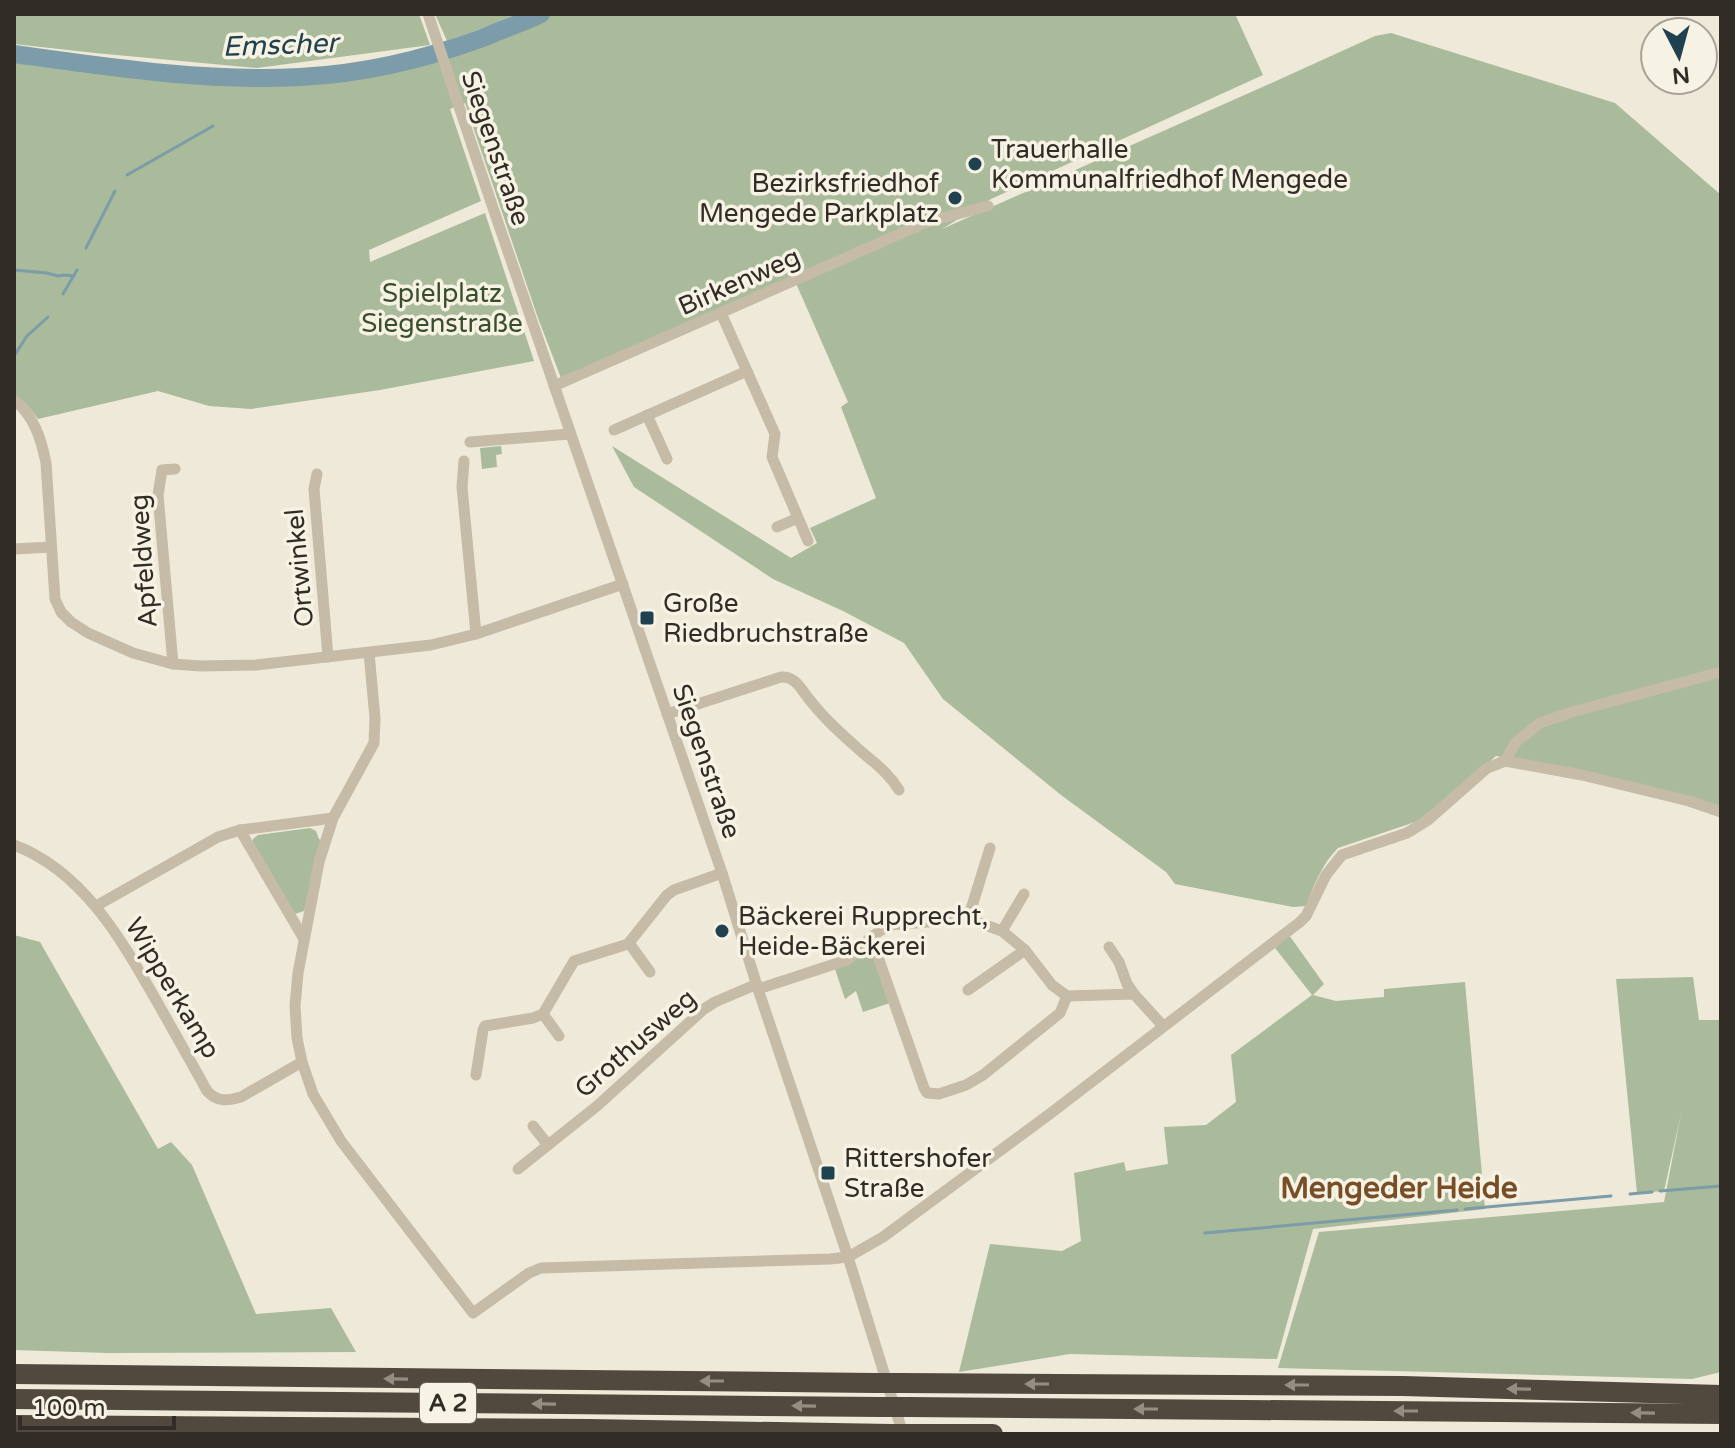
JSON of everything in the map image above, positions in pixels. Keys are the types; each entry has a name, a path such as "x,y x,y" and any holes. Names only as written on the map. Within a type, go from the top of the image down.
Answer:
{"highway":[{"path":"14,1374 1403,1386 1721,1395"},
{"path":"1597,1391 1721,1383"},
{"name":"A 2","path":"14,1399 1721,1414"},
{"name":"A 2","path":"14,1425 993,1434"}],"street":[{"name":"Siegenstraße","path":"428,14 722,873 903,1434"},
{"name":"Birkenweg","path":"554,386 927,222 988,206"},
{"path":"721,313 775,434 772,457 808,541"},
{"path":"614,430 747,371"},
{"path":"14,400 27,412 42,444 55,599 61,612 88,633 133,653 173,664 256,665 431,645 476,634 623,584"},
{"path":"647,415 667,459"},
{"path":"470,442 570,434"},
{"path":"464,461 462,487 476,634"},
{"name":"Apfeldweg","path":"173,664 158,495 162,470 175,469"},
{"name":"Ortwinkel","path":"317,474 314,489 328,657"},
{"path":"777,527 798,518"},
{"path":"14,549 51,547"},
{"path":"369,653 374,743 333,818 319,862 298,973 295,1006 297,1038 313,1094 341,1141 473,1313 529,1273 541,1268 848,1257 883,1237 1051,1113 1300,922 1334,863 1342,855 1407,833 1428,820 1487,768 1505,761 1582,775 1721,812"},
{"path":"1505,761 1516,742 1540,723 1721,672"},
{"path":"667,714 788,677 853,744 890,775 899,790"},
{"path":"96,906 218,837 240,830 333,818"},
{"path":"240,830 304,939"},
{"name":"Wipperkamp","path":"14,845 62,872 96,906 122,940 212,1096 221,1100 241,1097 302,1062"},
{"path":"990,848 968,919 1002,931 1025,950 1052,985 1067,996 1134,994"},
{"path":"476,1075 485,1026 543,1014 574,961 629,943 667,895 722,873"},
{"path":"1002,931 1024,894"},
{"name":"Grothusweg","path":"518,1169 597,1106 715,1002 757,986 847,960 889,925 968,919"},
{"path":"871,937 927,1093 939,1094 966,1085 983,1075 1060,1013 1067,996"},
{"path":"629,943 650,972"},
{"path":"1109,947 1119,962 1127,984 1163,1026"},
{"path":"968,990 1025,950"},
{"path":"543,1014 559,1036"},
{"path":"533,1126 548,1145"}],"green space":[{"path":"14,14 419,14 430,45 257,68 14,44"},
{"path":"435,14 522,14 447,41"},
{"name":"Spielplatz Siegenstraße","path":"541,14 1235,14 1263,75 991,199 942,229 1375,36 1391,33 1615,103 1721,195 1721,808 1590,774 1496,756 1418,821 1338,848 1323,868 1306,906 1293,907 1175,884 1166,872 1061,795 943,699 904,643 773,579 634,487 612,446 791,558 817,543 810,528 876,498 841,407 848,402 795,281 561,378 465,103 450,109 481,201 369,250 370,262 485,213 534,361 380,390 251,409 209,406 158,391 38,419 14,394 14,54 193,75 300,77 371,69 440,52"},
{"path":"501,446 502,454 496,455 497,467 482,469 480,448"},
{"path":"310,828 321,840 304,911 295,914 253,839 258,835"},
{"path":"14,935 40,942 158,1149 171,1142 192,1165 256,1314 331,1308 356,1352 108,1353 14,1350"},
{"path":"1289,935 1324,984 1313,995 1336,1001 1384,997 1384,989 1465,982 1485,1209 1313,1229 1277,1359 1070,1354 959,1372 990,1244 1062,1251 1081,1241 1074,1173 1124,1162 1126,1171 1168,1164 1164,1127 1206,1125 1236,1102 1231,1055 1312,995 1275,948"},
{"path":"863,954 873,958 890,1003 863,1012 856,991 845,999 835,969"},
{"path":"1693,977 1699,1020 1721,1020 1721,1372 1692,1379 1278,1368 1319,1232 1664,1202 1681,1114 1664,1191 1637,1193 1616,979"}],"waterway":[{"name":"Emscher","path":"14,54 193,75 300,77 371,69 440,52 541,14"},
{"name":"Emscher","path":"224,84 225,76"},
{"path":"127,175 213,126"},
{"path":"86,248 115,191"},
{"path":"14,270 74,276"},
{"path":"63,294 77,270"},
{"path":"14,356 27,336 48,317"},
{"path":"1660,1191 1721,1186"},
{"path":"1630,1194 1652,1192"},
{"path":"1465,1209 1611,1196"},
{"path":"1205,1233 1457,1210"}],"place":[{"name":"Trauerhalle Kommunalfriedhof Mengede","path":"975,164"},
{"name":"Bezirksfriedhof Mengede Parkplatz","path":"955,198"},
{"name":"Große Riedbruchstraße","path":"647,618"},
{"name":"Bäckerei Rupprecht, Heide-Bäckerei","path":"722,931"},
{"name":"Rittershofer Straße","path":"828,1173"}],"district":[{"name":"Mengeder Heide","path":"1399,1188"}]}
